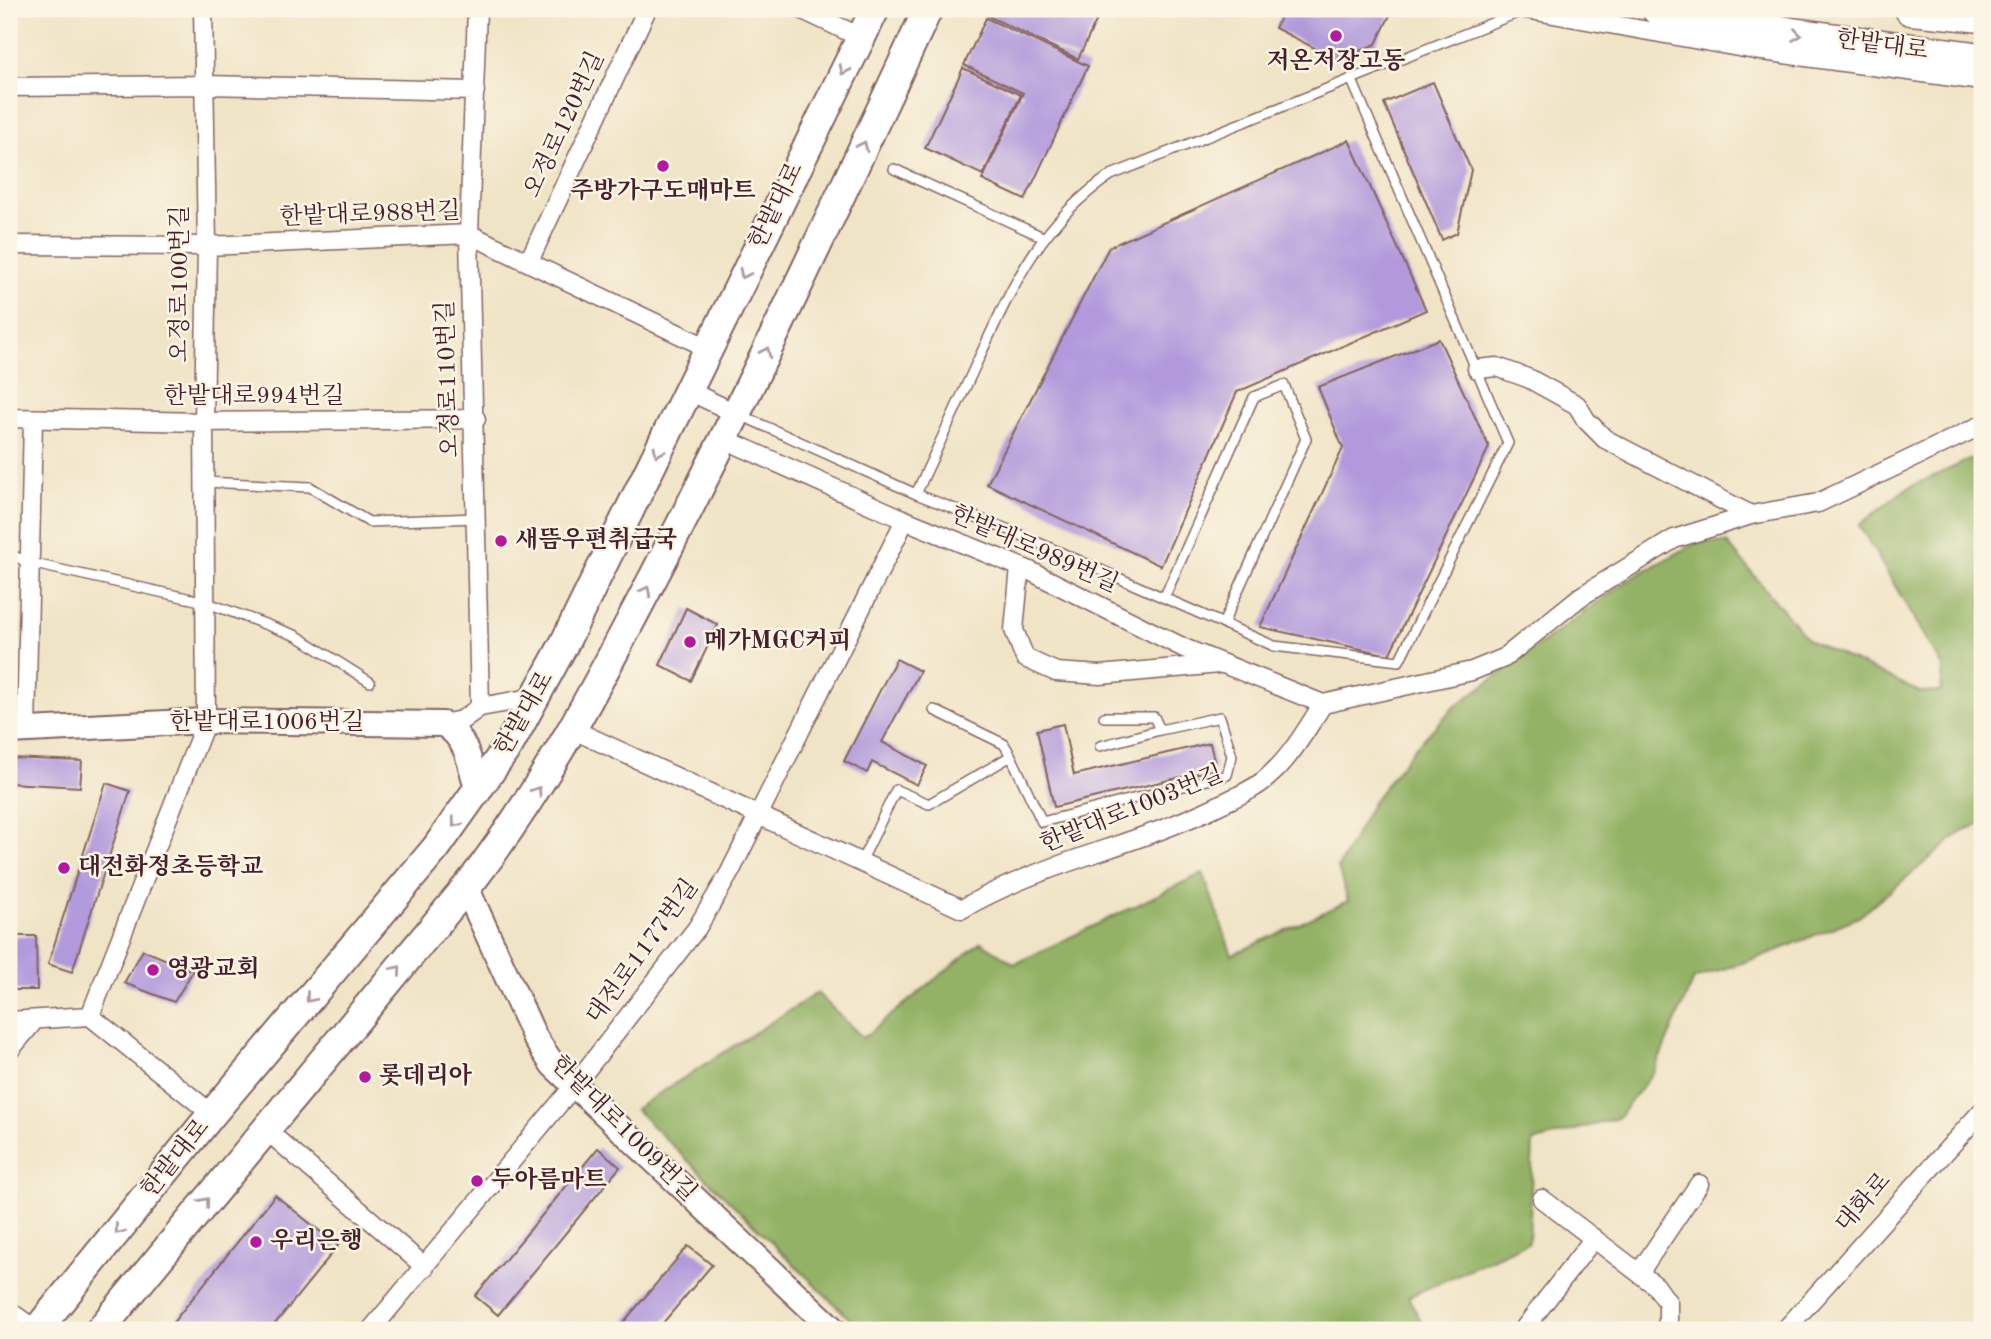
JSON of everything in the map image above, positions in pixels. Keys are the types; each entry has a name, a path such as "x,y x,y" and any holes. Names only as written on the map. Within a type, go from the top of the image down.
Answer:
{"highway":[{"name":"한밭대로","path":"1658,9 1791,34 1982,59"},
{"name":"한밭대로","path":"1911,9 1982,16"}],"main road":[{"name":"한밭대로","path":"36,1330 212,1114 436,848 478,793 537,697 874,9"},
{"name":"한밭대로","path":"104,1329 265,1129 466,887 517,821 574,730 737,414 928,9"}],"street":[{"name":"오정로100번길","path":"90,1016 206,722 204,422 207,246 203,9"},
{"name":"오정로110번길","path":"477,9 469,234 476,419 480,707"},
{"name":"오정로120번길","path":"528,261 646,9"},
{"path":"801,9 860,37"},
{"path":"1526,9 1755,50 1982,81"},
{"path":"9,86 204,85 475,91"},
{"name":"한밭대로988번길","path":"9,246 207,246 469,234 708,348"},
{"path":"1477,369 1497,367 1530,379 1577,405 1586,420 1605,439 1751,515"},
{"path":"687,390 737,414"},
{"name":"한밭대로994번길","path":"9,418 204,422 476,419"},
{"path":"17,731 30,563 33,419"},
{"path":"1323,704 1472,671 1504,658 1580,597 1674,539 1751,515 1818,503 1982,425"},
{"name":"한밭대로989번길","path":"724,439 905,520 1020,567 1223,664 1323,704"},
{"name":"대전로1177번길","path":"371,1330 573,1087 697,928 730,872 905,520"},
{"path":"1020,567 1014,630 1026,657 1056,672 1100,675 1223,664"},
{"path":"443,724 462,720 480,707 537,697"},
{"name":"한밭대로1003번길","path":"574,730 962,909 995,890 1189,820 1240,794 1268,778 1284,761 1323,704"},
{"name":"한밭대로1006번길","path":"17,731 206,722 443,724"},
{"path":"443,724 454,729 464,744 478,793"},
{"name":"한밭대로1009번길","path":"466,887 536,1038 573,1087 834,1330"},
{"path":"9,1021 90,1016 212,1114"},
{"path":"9,1051 34,1021"},
{"name":"대화로","path":"1785,1330 1982,1111"},
{"path":"265,1129 425,1267"},
{"path":"1639,1273 1699,1184"},
{"path":"1542,1199 1656,1286 1668,1303 1668,1330"},
{"path":"1523,1330 1594,1238"},
{"path":"9,1311 36,1330"}],"lane":[{"path":"916,494 1020,271 1043,237 1081,196 1111,175 1526,9"},
{"path":"737,414 916,494 1007,529 1274,646 1399,661 1508,443 1351,78"},
{"path":"894,169 1043,237"},
{"path":"1164,598 1254,397 1284,385 1306,439 1223,624"},
{"path":"204,482 310,487 369,522 477,518"},
{"path":"9,554 30,563 205,602 298,636 370,682"},
{"path":"934,710 1004,744 1042,822 1227,775"},
{"path":"1104,717 1154,718 1160,730"},
{"path":"1100,746 1220,717 1232,756 1227,775 1240,794"},
{"path":"861,862 896,790 929,804 1010,756"}],"green space":[{"path":"1982,454 1982,824 1964,830 1859,917 1774,952 1694,979 1654,1071 1618,1118 1533,1142 1529,1242 1408,1297 1426,1330 861,1330 635,1109 817,993 863,1038 981,942 1015,964 1203,873 1232,955 1348,901 1338,868 1374,800 1414,749 1454,707 1631,578 1698,542 1727,543 1808,640 1920,692 1941,691 1943,667 1859,525 1907,488"}],"building":[{"path":"990,9 1102,9 1078,59 986,15"},
{"name":"저온저장고동","path":"1284,9 1393,9 1376,44 1338,60 1275,28"},
{"path":"986,18 1088,66 1025,200 982,180 1023,93 964,65"},
{"path":"963,68 1021,95 983,175 925,148"},
{"path":"1433,82 1471,170 1457,233 1442,240 1384,103"},
{"path":"1349,140 1426,310 1237,392 1161,566 987,484 1109,247"},
{"path":"1439,339 1489,447 1389,655 1260,627 1343,448 1318,387"},
{"name":"메가MGC커피","path":"686,608 718,625 691,681 660,665"},
{"path":"896,659 920,671 882,742 927,766 917,785 872,762 867,773 844,761"},
{"path":"1063,724 1074,775 1210,743 1216,769 1054,807 1037,730"},
{"path":"9,758 82,761 80,787 9,783"},
{"path":"106,783 130,791 72,972 48,964"},
{"path":"9,936 36,936 37,990 9,990"},
{"name":"영광교회","path":"143,950 193,971 174,1002 124,983"},
{"path":"598,1148 620,1167 498,1315 475,1296"},
{"path":"275,1195 338,1246 270,1330 168,1329"},
{"path":"688,1246 712,1265 657,1330 617,1330"}],"place":[{"name":"저온저장고동","path":"1336,36"},
{"name":"주방가구도매마트","path":"663,166"},
{"name":"새뜸우편취급국","path":"501,541"},
{"name":"메가MGC커피","path":"690,642"},
{"name":"대전화정초등학교","path":"64,868"},
{"name":"영광교회","path":"153,970"},
{"name":"롯데리아","path":"365,1077"},
{"name":"두아름마트","path":"477,1181"},
{"name":"우리은행","path":"256,1242"}]}
